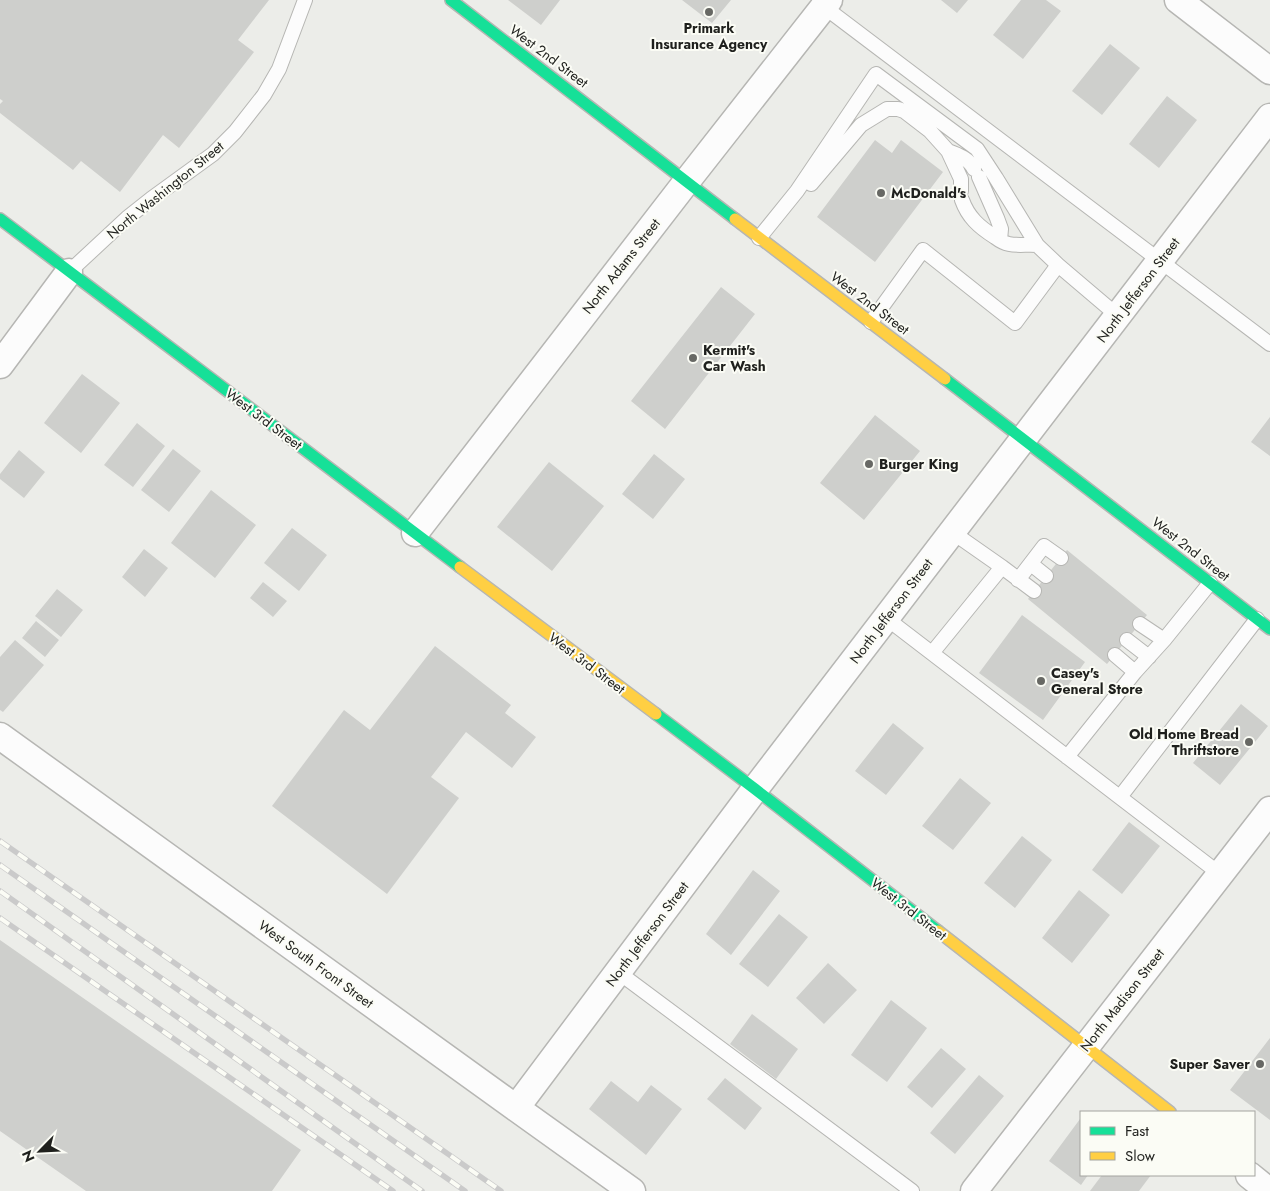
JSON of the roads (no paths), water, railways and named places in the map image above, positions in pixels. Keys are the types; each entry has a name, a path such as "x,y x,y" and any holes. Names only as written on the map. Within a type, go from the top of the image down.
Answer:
{"main road":[{"name":"West 2nd Street","path":"451,0 1270,630"},
{"name":"West 3rd Street","path":"0,219 755,789 1169,1111"}],"street":[{"path":"1178,0 1270,71"},
{"name":"North Adams Street","path":"415,533 687,181 822,2"},
{"name":"North Jefferson Street","path":"516,1108 755,789 1270,116"},
{"name":"North Washington Street","path":"0,364 69,272"},
{"name":"West South Front Street","path":"0,736 632,1191"},
{"name":"North Madison Street","path":"974,1191 1270,810"},
{"path":"1250,1176 1269,1191"}],"lane":[{"name":"North Washington Street","path":"69,272 127,218 212,154 235,132 264,95 279,69 306,0"},
{"path":"822,2 1160,262 1270,344"},
{"path":"759,238 797,191 876,74 977,149 1037,245 1118,316"},
{"path":"797,191 808,187 861,125 887,109 898,109 930,131 948,151 961,179 965,209 974,222 983,230 1008,244 1037,245"},
{"path":"948,151 960,156 972,165 977,173 997,218 1000,240"},
{"path":"871,322 923,250 1015,323 1058,265"},
{"path":"952,532 1034,591"},
{"path":"1018,580 1044,546 1061,558"},
{"path":"1031,564 1046,576"},
{"path":"932,653 1002,567"},
{"path":"1067,757 1210,583"},
{"path":"886,618 1220,874"},
{"path":"1120,797 1257,619"},
{"path":"1140,624 1164,640"},
{"path":"1127,640 1149,657"},
{"path":"1115,655 1136,672"},
{"path":"618,972 912,1191"}],"railway":[{"path":"0,841 501,1191"},
{"path":"0,865 465,1191"},
{"path":"0,891 422,1191"},
{"path":"0,918 393,1191"}],"place":[{"name":"Primark Insurance Agency","path":"709,12"},
{"name":"McDonald's","path":"881,193"},
{"name":"Kermit's Car Wash","path":"693,358"},
{"name":"Burger King","path":"869,464"},
{"name":"Casey's General Store","path":"1041,681"},
{"name":"Old Home Bread Thriftstore","path":"1249,742"},
{"name":"Super Saver","path":"1260,1064"}]}
